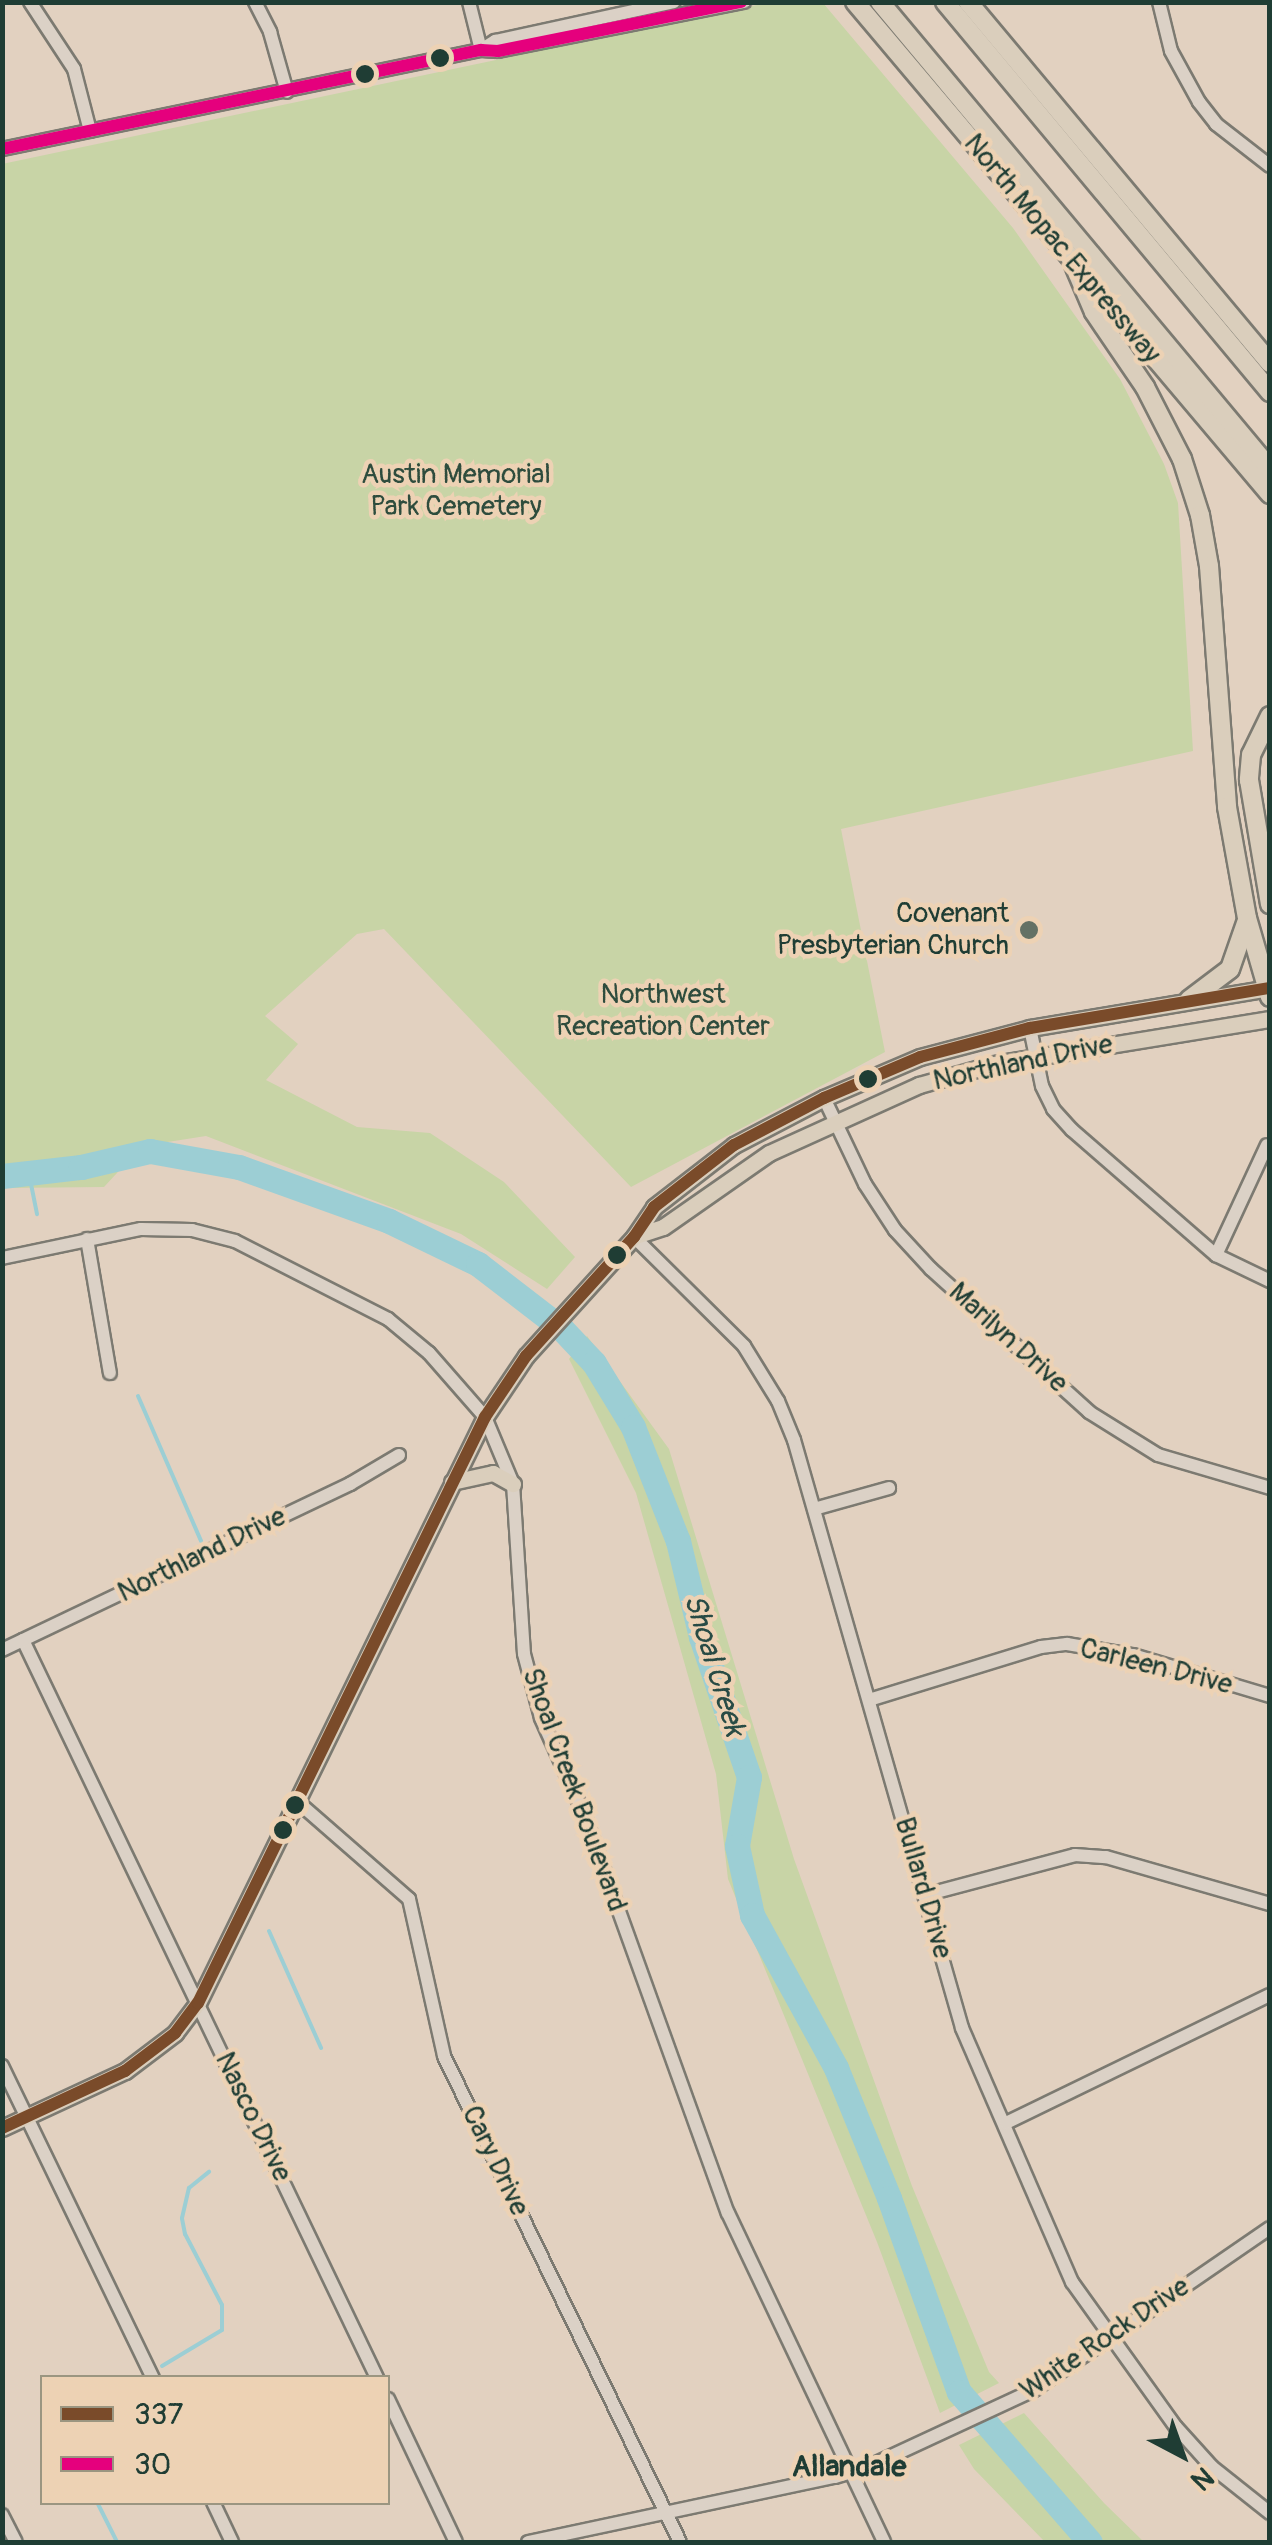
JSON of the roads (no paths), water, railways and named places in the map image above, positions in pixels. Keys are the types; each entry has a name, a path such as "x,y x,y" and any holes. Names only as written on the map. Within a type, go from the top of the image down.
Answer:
{"highway":[{"name":"North Mopac Expressway","path":"855,2 1074,265 1212,413 1270,494"},
{"path":"880,2 1212,413 1270,469"},
{"path":"945,2 1270,392"},
{"path":"968,2 1269,362"},
{"path":"1074,265 1094,312 1145,387 1182,459 1200,515 1208,566 1221,758 1248,918 1268,991"},
{"path":"1270,716 1255,744 1249,780 1270,904"},
{"path":"1189,1000 1230,969 1248,918"}],"main road":[{"name":"Northland Drive","path":"2,2128 150,2054 175,2033 198,2003 299,1804 485,1416 526,1356 634,1236 654,1207 734,1145 824,1098 920,1057 1030,1028 1189,1000 1268,991"},
{"name":"Northland Drive","path":"634,1236 664,1227 735,1173 832,1121 919,1085 1034,1057 1270,1019"},
{"path":"452,1482 493,1473 512,1484"}],"street":[{"path":"30,2 74,70 90,131"},
{"path":"255,2 270,32 287,92"},
{"path":"468,2 481,50"},
{"path":"622,19 674,2"},
{"path":"2,149 481,50 495,41 744,2"},
{"path":"1159,2 1172,51 1199,102 1216,124 1270,166"},
{"path":"1030,1028 1034,1057 1053,1110 1172,1221 1216,1255 1270,1281"},
{"name":"Marilyn Drive","path":"824,1098 864,1184 895,1230 932,1269 1090,1412 1124,1438 1158,1454 1270,1488"},
{"path":"1216,1255 1267,1145"},
{"name":"Shoal Creek Boulevard","path":"2,1258 141,1229 192,1230 264,1252 388,1319 429,1353 485,1416 512,1484 524,1654 541,1718 584,1814 728,2213 884,2542"},
{"name":"Bullard Drive","path":"634,1236 744,1346 766,1377 794,1440 962,2028 1072,2282 1176,2426 1212,2467 1270,2512"},
{"path":"88,1240 110,1373"},
{"name":"Northland Drive","path":"2,1650 350,1484 399,1455"},
{"path":"814,1509 889,1488"},
{"name":"Nasco Drive","path":"23,1640 376,2375"},
{"name":"Carleen Drive","path":"869,1700 1041,1647 1067,1644 1132,1655 1270,1696"},
{"name":"Cary Drive","path":"299,1804 410,1899 444,2056 680,2542"},
{"path":"925,1895 1075,1855 1106,1856 1270,1904"},
{"path":"1006,2123 1270,1995"},
{"path":"2,2066 151,2375"},
{"name":"White Rock Drive","path":"528,2542 849,2473 1004,2405 1112,2339 1270,2228"},
{"path":"390,2403 456,2542"},
{"path":"214,2505 232,2542"},
{"path":"2,2516 16,2542"}],"waterway":[{"name":"Shoal Creek","path":"2,1176 81,1167 150,1151 239,1167 389,1221 478,1264 561,1328 594,1363 633,1427 678,1541 701,1637 749,1777 737,1846 752,1915 836,2068 889,2198 959,2392 1090,2542"},
{"path":"29,1174 37,1214"},
{"path":"138,1396 201,1541"},
{"path":"269,1931 321,2048"},
{"path":"162,2366 222,2330 222,2305 185,2234 182,2218 189,2188 209,2172"},
{"path":"98,2505 117,2542"}],"place":[{"name":"Covenant Presbyterian Church","path":"1029,930"}],"district":[{"name":"Allandale","path":"849,2467"}],"park label":[{"name":"Austin Memorial Park Cemetery","path":"456,491"},
{"name":"Northwest Recreation Center","path":"663,1011"}]}
